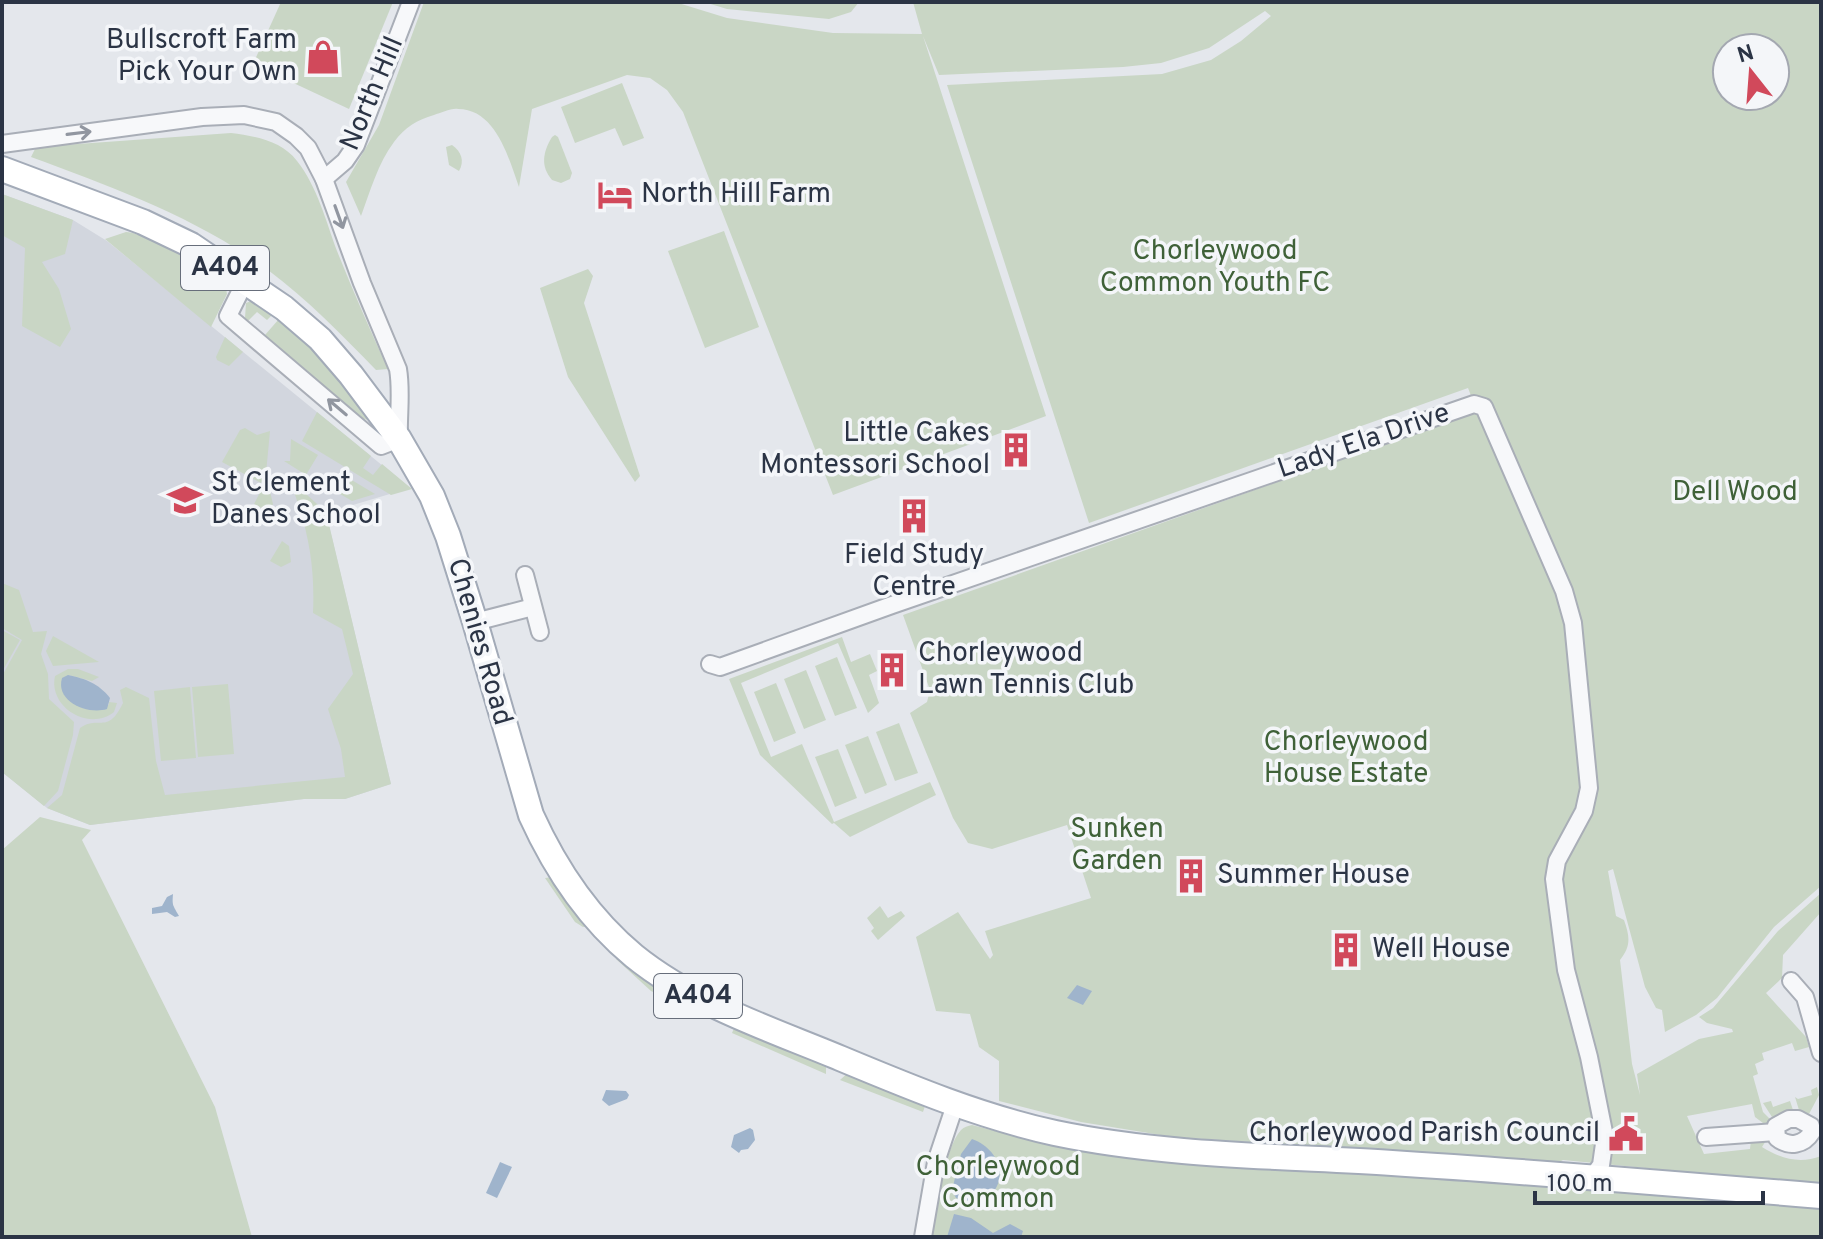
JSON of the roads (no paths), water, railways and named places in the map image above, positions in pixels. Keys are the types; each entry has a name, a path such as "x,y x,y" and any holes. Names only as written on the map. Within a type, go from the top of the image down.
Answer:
{"main road":[{"name":"Chenies Road","path":"2,169 143,222 191,245 284,308 320,339 399,439 432,496 475,622 531,815 568,883 604,927 634,956 665,978 716,1006 955,1105"},
{"name":"A404","path":"955,1105 1053,1132 1171,1150 1592,1177 1821,1196"}],"street":[{"name":"North Hill","path":"324,179 345,161 356,145 411,2"},
{"path":"2,144 202,117 244,115 276,122 296,136 308,148 324,179 398,369 401,383 399,439 381,446 228,316 245,282"},
{"name":"Lady Ela Drive","path":"710,664 720,667 1474,404 1484,407 1564,591 1575,632 1589,788 1584,811 1557,861 1554,879 1566,970 1596,1084 1605,1137 1601,1165 1592,1177"},
{"path":"525,575 540,632"},
{"path":"475,622 533,607"},
{"path":"1791,981 1805,997 1821,1053"},
{"path":"923,1237 936,1162 955,1105"},
{"path":"1706,1137 1776,1132 1783,1142 1798,1144 1817,1132"}],"water":[{"path":"68,675 86,680 101,689 110,698 107,709 91,710 68,700 61,686 62,678"},
{"path":"173,894 173,905 179,916 167,912 152,914 152,908 162,906"},
{"path":"1077,985 1092,991 1083,1005 1067,998"},
{"path":"606,1090 626,1091 629,1095 627,1099 609,1106 602,1100"},
{"path":"750,1128 755,1140 748,1149 739,1153 731,1147 734,1135"},
{"path":"972,1139 992,1153 1000,1172 994,1190 974,1204 956,1198 952,1190 961,1154"},
{"path":"500,1162 512,1167 497,1198 486,1193"},
{"path":"954,1214 971,1218 993,1233 1010,1224 1023,1231 1021,1237 947,1237"}],"place":[{"name":"Bullscroft Farm Pick Your Own","path":"323,57"},
{"name":"North Hill Farm","path":"615,195"},
{"name":"Little Cakes Montessori School","path":"1016,450"},
{"name":"St Clement Danes School","path":"185,500"},
{"name":"Field Study Centre","path":"914,516"},
{"name":"Chorleywood Lawn Tennis Club","path":"892,670"},
{"name":"Summer House","path":"1191,876"},
{"name":"Well House","path":"1346,950"},
{"name":"Chorleywood Parish Council","path":"1626,1134"}],"park label":[{"name":"Chorleywood Common Youth FC","path":"1215,268"},
{"name":"Dell Wood","path":"1735,493"},
{"name":"Chorleywood House Estate","path":"1346,759"},
{"name":"Sunken Garden","path":"1117,846"},
{"name":"Chorleywood Common","path":"998,1184"}]}
